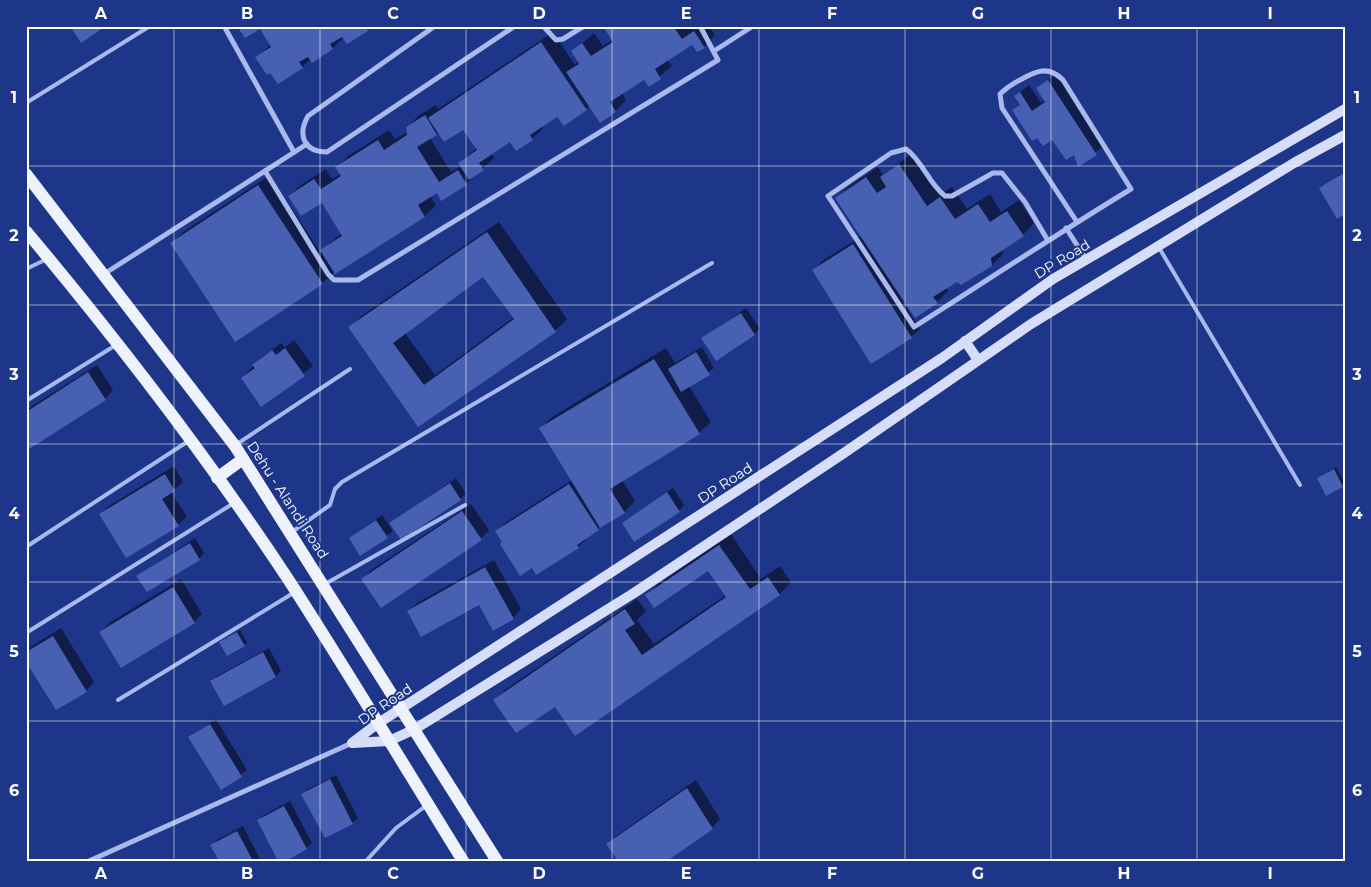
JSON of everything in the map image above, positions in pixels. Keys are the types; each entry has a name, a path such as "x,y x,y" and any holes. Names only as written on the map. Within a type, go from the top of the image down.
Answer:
{"main road":[{"name":"Dehu - Alandi Road","path":"26,174 235,446 497,861"},
{"path":"26,230 119,343 218,478 296,592 463,861"},
{"path":"218,478 243,459"}],"street":[{"path":"224,26 294,152"},
{"path":"435,26 308,116 302,126 302,136 307,144 318,152 327,152 515,26"},
{"path":"543,26 556,40 563,39 584,26"},
{"path":"265,170 328,274 334,280 358,280 718,60 700,26"},
{"path":"714,51 753,26"},
{"path":"1048,239 1025,202 1002,173 993,173 952,196 944,196 912,153 906,149 891,153 828,196 914,327 1048,239 1077,222 1130,189 1063,80 1055,72 1037,71 1005,89 1000,94 1000,101 1002,108 1077,222"},
{"name":"DP Road","path":"352,744 378,724 965,341 1053,279 1345,109"},
{"name":"DP Road","path":"352,744 389,741 415,729 634,593 844,453 1031,324 1294,163 1345,135"},
{"path":"104,274 307,144"},
{"path":"1066,228 1086,260"},
{"path":"965,341 978,360"},
{"path":"89,861 352,744"}],"lane":[{"path":"26,103 150,26"},
{"path":"1158,246 1300,485"},
{"path":"26,269 49,258"},
{"path":"291,533 330,505 335,489 342,482 712,263"},
{"path":"26,400 119,343"},
{"path":"235,446 350,369"},
{"path":"26,547 190,440"},
{"path":"26,634 235,503"},
{"path":"324,585 465,505"},
{"path":"118,700 296,592"},
{"path":"366,861 396,828 428,804"}],"building":[{"path":"70,26 106,26 81,43"},
{"path":"237,26 365,26 368,31 347,44 342,37 330,44 333,49 312,63 308,57 299,62 303,68 278,84 270,73 267,75 255,57 271,47 260,29 245,38"},
{"path":"607,26 673,26 682,39 694,31 705,48 697,52 692,45 655,69 661,79 649,87 644,80 610,102 616,112 600,123 566,72 579,64 571,51 582,43 591,56 613,42 604,28"},
{"path":"541,42 587,110 564,126 557,117 530,135 533,140 516,151 510,142 479,163 484,170 469,180 458,163 477,150 463,130 444,142 428,118"},
{"path":"1048,80 1097,155 1078,167 1074,155 1066,160 1052,140 1043,146 1037,138 1032,141 1012,110 1020,105 1014,96 1020,92 1032,111 1045,102 1036,88"},
{"path":"425,115 437,135 417,147 439,182 458,170 467,185 441,201 437,193 418,205 425,217 335,274 320,250 342,236 322,203 301,216 288,196 314,179 321,189 341,176 335,167 378,140 384,150 407,135 406,127"},
{"path":"899,164 927,206 940,197 955,219 978,204 990,222 1007,211 1024,236 991,258 992,266 961,285 957,282 933,297 938,303 915,318 835,198 866,177 877,193 886,187 880,177"},
{"path":"1345,172 1345,214 1337,219 1319,188"},
{"path":"258,185 323,284 235,342 170,243"},
{"path":"487,232 556,332 418,427 348,327","holes":["483,277 514,319 424,385 393,343"]},
{"path":"853,244 912,338 871,364 812,270"},
{"path":"741,313 755,335 716,361 701,338"},
{"path":"285,348 305,376 261,407 241,378 255,368 252,365 272,350 276,355"},
{"path":"696,352 710,375 681,392 668,369"},
{"path":"654,359 700,434 610,489 625,513 600,528 539,428"},
{"path":"88,372 106,400 26,451 26,412"},
{"path":"1334,469 1343,487 1326,496 1317,478"},
{"path":"165,474 175,491 162,499 179,526 126,558 99,514"},
{"path":"450,483 461,500 401,540 389,523"},
{"path":"569,484 599,530 577,545 579,548 536,575 532,568 520,576 500,544 502,542 495,531"},
{"path":"667,492 680,512 634,542 622,523"},
{"path":"462,511 482,540 381,608 361,579"},
{"path":"376,520 388,538 360,556 349,538"},
{"path":"190,543 200,560 147,592 136,576"},
{"path":"719,545 750,589 768,577 780,595 575,736 555,707 516,733 493,700 625,609 635,624 625,630 642,655 726,597 708,571 654,608 645,595"},
{"path":"485,567 514,619 493,631 479,605 421,637 407,611"},
{"path":"173,587 195,623 121,668 99,632"},
{"path":"237,632 245,646 227,656 219,642"},
{"path":"53,636 87,692 56,710 26,662 26,652"},
{"path":"263,652 276,677 224,706 210,681"},
{"path":"210,724 242,777 221,790 188,737"},
{"path":"330,779 353,824 325,838 301,794"},
{"path":"687,788 713,829 667,861 618,861 606,844"},
{"path":"284,806 307,849 286,861 278,861 257,820"},
{"path":"237,831 253,861 219,861 210,845"}]}
